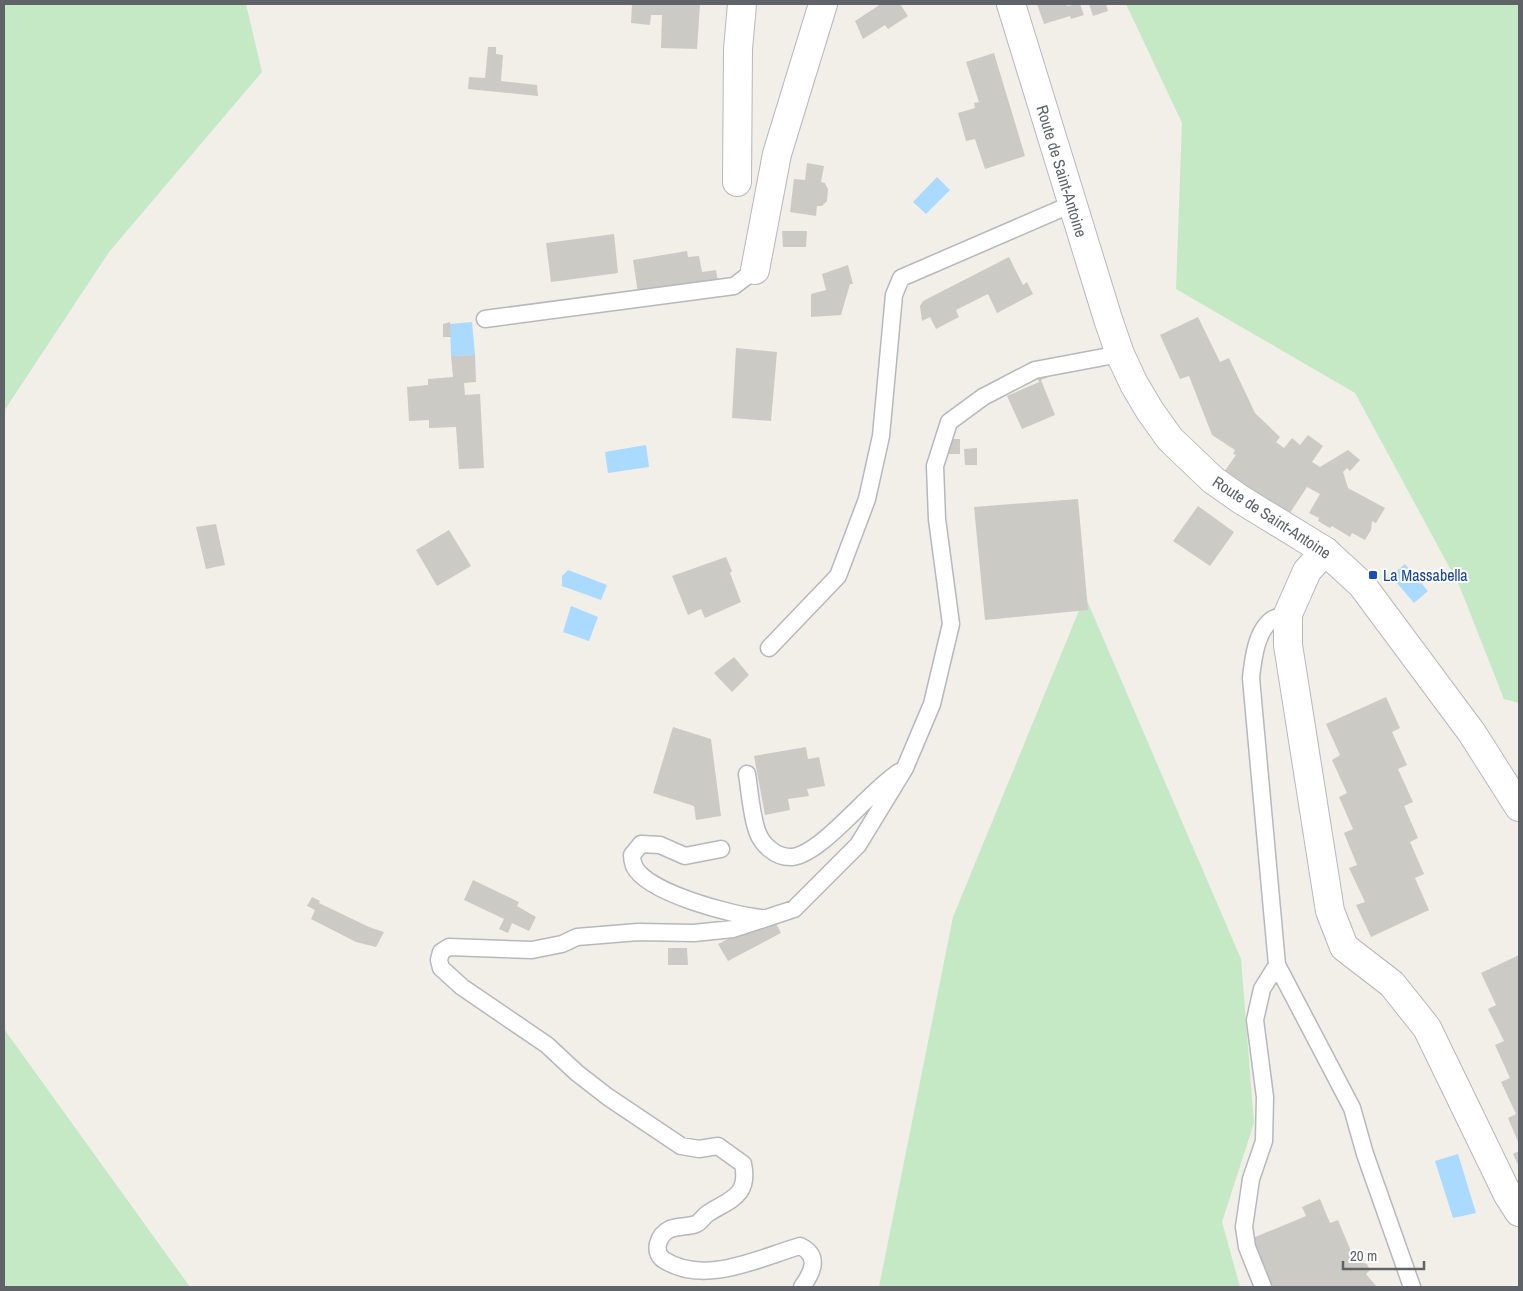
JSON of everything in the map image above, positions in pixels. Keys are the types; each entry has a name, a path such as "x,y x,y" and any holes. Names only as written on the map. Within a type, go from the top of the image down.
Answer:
{"street":[{"path":"737,182 738,49 742,4"},
{"path":"755,270 777,154 823,4"},
{"name":"Route de Saint-Antoine","path":"1011,4 1095,281 1120,354 1150,411 1170,439 1213,480 1325,551 1362,585 1472,733 1519,807"},
{"path":"1325,551 1307,571 1288,614 1288,645 1330,911 1344,947 1392,984 1427,1028 1508,1195 1519,1212"}],"lane":[{"path":"769,648 838,576 867,498 881,436 894,295 901,278 1072,204"},
{"path":"485,320 734,286 755,270"},
{"path":"802,1287 812,1274 813,1264 812,1257 806,1249 800,1246 712,1271 686,1269 663,1259 658,1252 657,1243 662,1235 670,1229 698,1223 708,1214 738,1195 745,1174 743,1164 718,1146 699,1149 681,1146 652,1127 577,1073 547,1045 462,988 441,968 439,960 441,952 449,948 532,950 562,944 577,937 638,932 694,933 733,929 794,909 858,845 905,768 932,704 951,624 937,519 935,466 948,422 983,397 1035,370 1120,354"},
{"path":"1288,614 1272,620 1260,635 1251,678 1277,965 1352,1108 1412,1287"},
{"path":"747,774 758,833 769,850 782,856 792,857 810,849 831,833 889,778 905,768"},
{"path":"721,849 686,856 660,845 641,844 632,855 634,868 650,881 694,903 738,915 765,918"},
{"path":"1263,1287 1247,1247 1244,1227 1251,1180 1264,1141 1265,1097 1255,1020 1262,989 1277,965"}],"green space":[{"path":"4,4 246,4 262,72 109,252 4,411"},
{"path":"1126,4 1519,4 1519,703 1504,699 1459,585 1355,393 1176,289 1182,123"},
{"path":"1085,596 1241,959 1254,1123 1222,1222 1240,1287 879,1287 953,917"},
{"path":"4,1029 190,1287 4,1287"}],"water":[{"path":"937,177 950,190 926,214 913,202"},
{"path":"472,322 475,355 451,356 450,324"},
{"path":"646,445 649,467 608,473 605,452"},
{"path":"1405,564 1428,591 1414,603 1391,576"},
{"path":"568,570 607,585 601,600 562,586 562,576"},
{"path":"571,606 598,617 589,641 563,632"},
{"path":"1458,1154 1476,1213 1453,1218 1435,1161"}],"building":[{"path":"632,4 700,4 697,49 661,48 662,15 651,15 650,25 631,23"},
{"path":"881,4 900,4 908,16 888,29 885,25 863,39 855,21"},
{"path":"1037,4 1066,4 1067,6 1080,4 1084,15 1071,19 1070,16 1044,24"},
{"path":"1089,4 1106,4 1108,11 1093,16"},
{"path":"488,47 496,47 496,54 503,55 501,81 537,85 538,96 468,89 469,77 485,78"},
{"path":"994,53 1025,156 985,169 975,139 966,141 958,113 975,108 974,103 979,102 966,62"},
{"path":"807,163 824,166 821,182 825,183 828,189 827,201 822,206 817,206 816,216 790,212 794,179 805,180"},
{"path":"782,231 807,231 806,247 783,247"},
{"path":"614,234 618,273 551,282 546,243"},
{"path":"687,251 688,257 699,256 702,272 716,270 718,282 638,293 633,260"},
{"path":"1009,257 1023,285 1027,282 1033,294 997,313 988,294 956,310 959,317 936,329 930,317 922,321 920,306 923,301"},
{"path":"848,265 853,284 850,284 841,315 811,317 811,294 826,290 822,274"},
{"path":"1198,317 1220,362 1229,358 1255,413 1280,437 1276,442 1284,448 1292,438 1300,445 1308,435 1323,446 1312,462 1320,467 1348,450 1360,460 1350,471 1347,468 1343,472 1348,488 1385,508 1376,523 1372,521 1371,530 1365,540 1352,533 1350,537 1332,526 1330,528 1318,521 1319,518 1309,513 1320,494 1307,487 1288,516 1224,472 1236,455 1233,454 1235,450 1212,435 1189,376 1180,379 1160,335"},
{"path":"450,322 451,337 443,337 443,324"},
{"path":"736,348 777,352 771,421 732,418"},
{"path":"475,355 476,382 464,383 465,395 480,394 484,468 459,469 456,427 429,428 429,420 409,421 407,387 428,385 428,379 453,377 451,356"},
{"path":"1047,373 1048,377 1041,380 1055,415 1022,429 1007,396 1039,382 1037,376"},
{"path":"949,439 960,439 960,454 949,454"},
{"path":"977,448 977,465 965,465 964,449"},
{"path":"1078,499 1088,610 985,620 974,507"},
{"path":"1198,506 1234,532 1210,566 1173,541"},
{"path":"216,524 225,565 206,569 196,527"},
{"path":"449,530 471,566 437,586 416,550"},
{"path":"726,557 741,602 705,618 701,609 688,615 672,576"},
{"path":"734,657 749,675 732,692 714,673"},
{"path":"1386,697 1400,728 1392,732 1407,765 1398,769 1413,802 1404,806 1418,838 1410,842 1424,874 1415,878 1429,910 1371,937 1356,905 1365,902 1349,868 1357,865 1344,833 1353,829 1339,797 1347,793 1332,760 1340,755 1326,724"},
{"path":"673,727 711,739 721,816 696,820 694,806 653,793"},
{"path":"806,747 808,759 819,757 825,786 807,789 809,796 788,799 790,810 765,815 754,756"},
{"path":"473,880 519,902 517,906 536,917 529,931 512,923 508,933 499,929 504,919 464,900"},
{"path":"312,897 320,901 319,903 369,927 384,932 376,947 356,942 311,919 315,910 307,906"},
{"path":"773,917 781,933 728,961 718,944"},
{"path":"668,948 687,948 688,965 668,965"},
{"path":"1519,955 1519,1144 1508,1118 1516,1114 1501,1082 1510,1078 1495,1045 1504,1041 1488,1009 1496,1005 1481,973"},
{"path":"1519,1151 1519,1167 1513,1154"},
{"path":"1320,1199 1330,1223 1338,1220 1355,1261 1367,1264 1370,1270 1366,1274 1377,1287 1267,1287 1248,1240 1306,1216 1302,1207"}],"place":[{"name":"La Massabella","path":"1373,575"}]}
